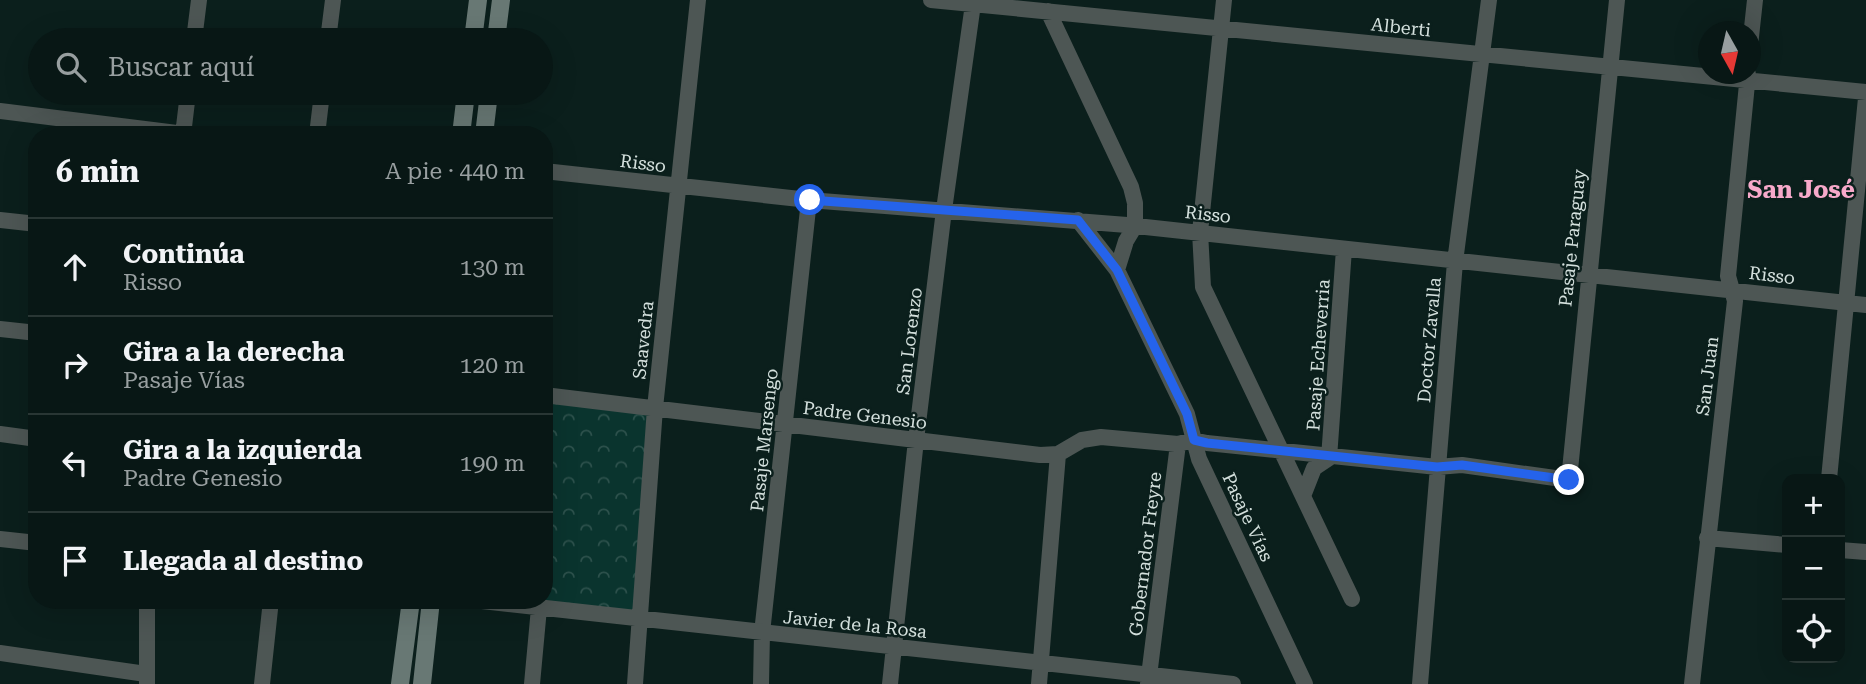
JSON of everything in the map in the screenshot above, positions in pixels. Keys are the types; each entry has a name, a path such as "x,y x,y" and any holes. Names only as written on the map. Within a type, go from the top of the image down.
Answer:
{"main road":[{"path":"474,28 478,0"},
{"path":"498,28 501,0"},
{"path":"462,126 465,105"},
{"path":"485,126 488,105"},
{"path":"400,684 410,609"},
{"path":"422,684 430,609"}],"street":[{"path":"196,28 199,0"},
{"path":"330,28 333,0"},
{"name":"Saavedra","path":"635,684 655,408 698,0"},
{"name":"Alberti","path":"931,0 1482,55 1698,73"},
{"path":"1224,0 1200,232 1203,287 1352,599"},
{"name":"Doctor Zavalla","path":"1420,684 1455,262 1489,0"},
{"name":"Pasaje Paraguay","path":"1569,480 1617,0"},
{"path":"1753,21 1755,0"},
{"name":"San Lorenzo","path":"890,684 944,210 973,5"},
{"path":"1048,11 1131,187 1135,203 1135,226 1126,241 1117,270"},
{"name":"Alberti","path":"1761,79 1866,92"},
{"name":"San Juan","path":"1692,684 1706,538 1735,301 1728,276 1746,84"},
{"path":"1829,474 1866,98"},
{"path":"184,126 187,105"},
{"path":"318,126 321,105"},
{"path":"0,111 119,126"},
{"name":"Risso","path":"553,172 810,200 1200,232 1866,305"},
{"name":"Pasaje Marsengo","path":"761,684 762,633 810,200"},
{"path":"0,220 28,223"},
{"name":"Pasaje Vías","path":"1078,220 1117,270 1187,414 1186,442 1199,459 1305,684"},
{"name":"Pasaje Echeverria","path":"1329,458 1345,249"},
{"path":"0,329 28,332"},
{"name":"Padre Genesio","path":"553,396 1040,455 1058,454 1082,440 1101,437 1207,443 1329,458 1437,467 1462,465 1569,480"},
{"path":"0,434 28,438"},
{"name":"Gobernador Freyre","path":"1149,680 1186,442"},
{"path":"1039,684 1058,454"},
{"path":"1303,496 1314,468 1329,458"},
{"path":"1706,538 1782,545"},
{"path":"0,539 28,542"},
{"path":"1845,550 1866,552"},
{"path":"0,653 147,679 147,609"},
{"path":"262,684 270,609"},
{"path":"532,684 538,609"},
{"name":"Javier de la Rosa","path":"547,609 1041,664 1149,680 1233,684"}],"green space":[{"path":"553,397 653,410 636,616 553,602"}],"district":[{"name":"San José","path":"1801,190"}],"route":[{"path":"810,200 1078,220 1117,270 1187,414 1194,440 1329,458 1437,467 1462,465 1569,480"}]}
